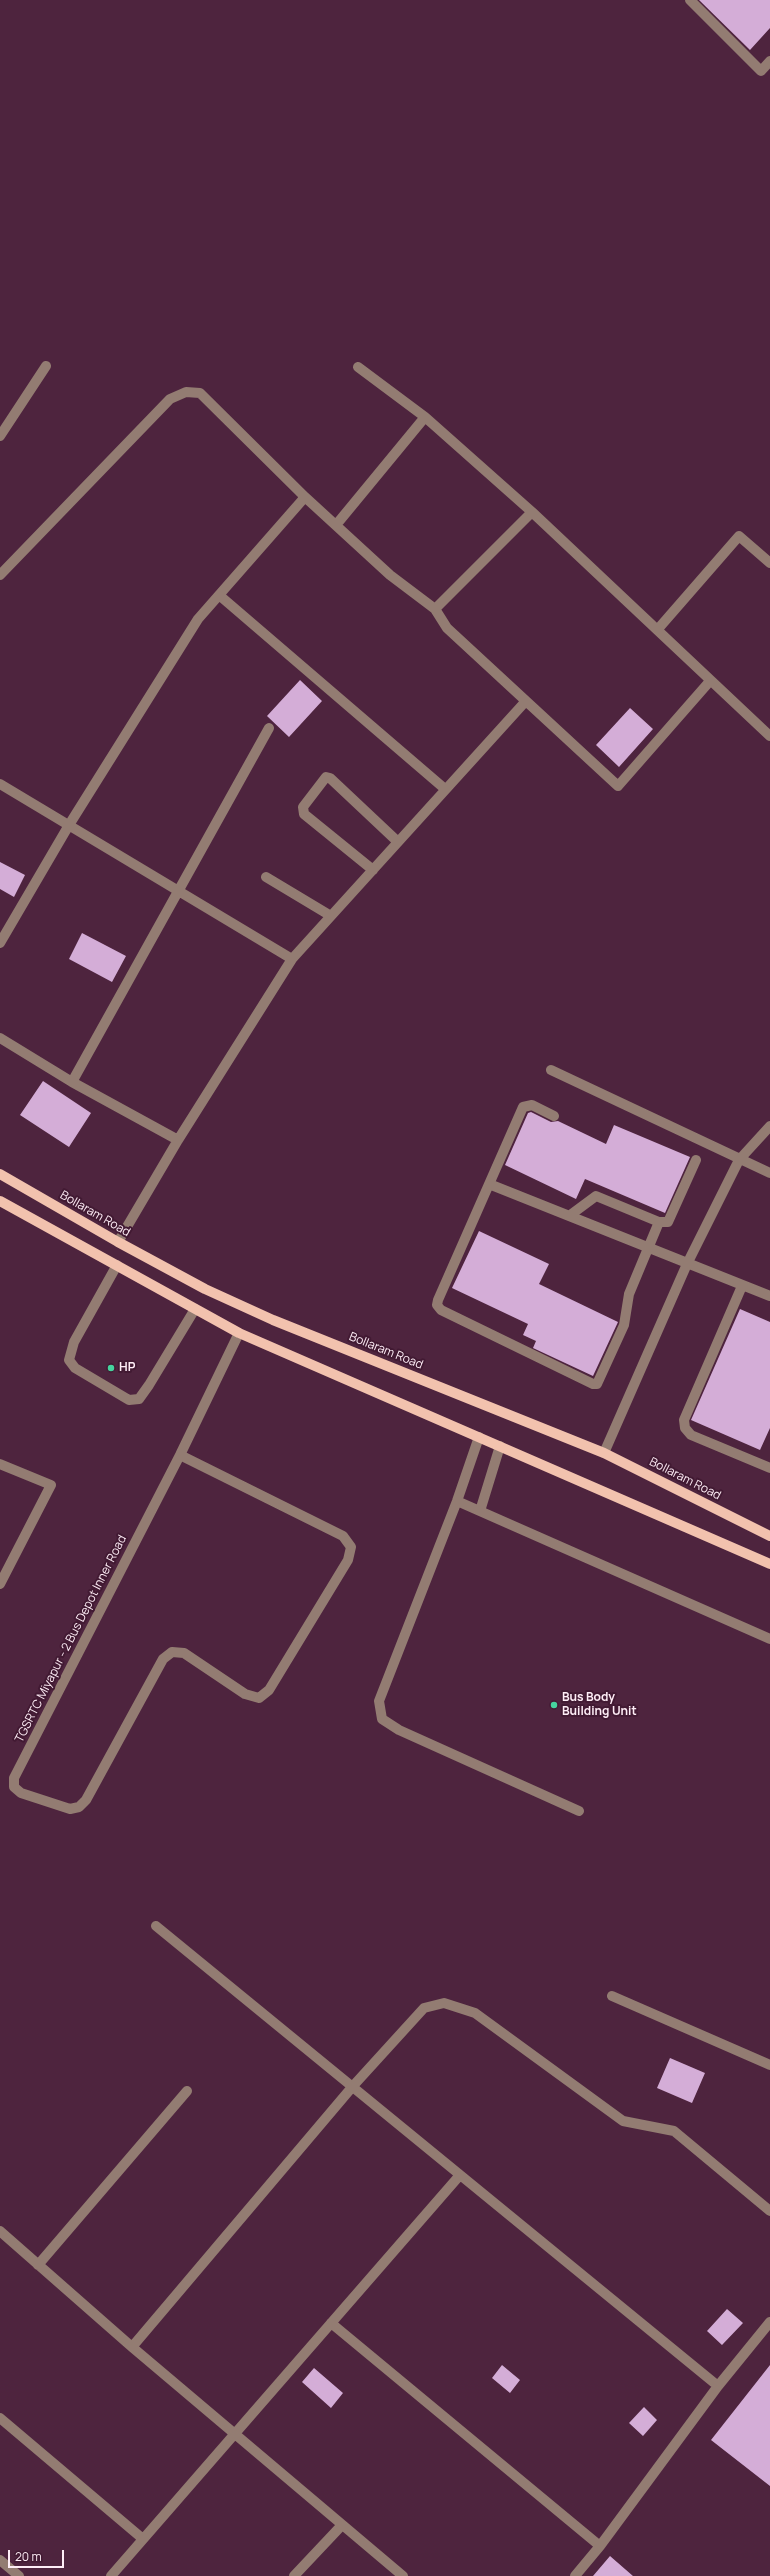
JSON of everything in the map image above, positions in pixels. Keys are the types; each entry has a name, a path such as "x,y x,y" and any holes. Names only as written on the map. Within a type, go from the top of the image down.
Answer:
{"main road":[{"name":"Bollaram Road","path":"0,1174 118,1242 205,1288 273,1320 604,1452 770,1536"},
{"path":"0,1201 239,1333 770,1564"}],"street":[{"path":"690,0 761,71 770,61"},
{"path":"0,436 46,366"},
{"path":"358,366 425,417 532,512 770,736"},
{"path":"0,575 170,399 186,392 200,393 305,497 390,575 435,609 447,628 525,702 618,786 710,681"},
{"path":"336,525 425,417"},
{"path":"0,943 69,825 198,619 305,497"},
{"path":"435,609 532,512"},
{"path":"658,629 739,536 770,563"},
{"path":"218,595 445,789"},
{"path":"118,1242 178,1140 292,959 525,702"},
{"path":"72,1082 116,999 179,892 269,728"},
{"path":"373,870 304,814 303,807 326,777 330,778 398,842"},
{"path":"0,784 292,959"},
{"path":"266,877 331,916"},
{"path":"0,1038 72,1082 178,1140"},
{"path":"551,1070 739,1160 770,1173"},
{"path":"554,1116 532,1105 523,1107 437,1305 441,1310 593,1384 600,1380 624,1325 629,1294 659,1222"},
{"path":"604,1452 687,1264 739,1160 770,1126"},
{"path":"569,1216 596,1196 659,1222 668,1222 672,1218 696,1160"},
{"path":"489,1184 770,1296"},
{"path":"117,1266 74,1342 69,1360 75,1368 130,1400 139,1399 149,1385 195,1309"},
{"path":"742,1286 684,1420 685,1428 690,1435 770,1468"},
{"name":"TGSRTC Miyapur - 2 Bus Depot Inner Road","path":"180,1455 343,1536 351,1547 348,1560 269,1690 259,1698 245,1694 184,1653 172,1652 163,1659 86,1800 79,1807 70,1809 21,1793 14,1788 14,1778 180,1455 239,1333"},
{"path":"479,1437 457,1501 379,1701 382,1719 399,1730 579,1811"},
{"path":"480,1512 500,1446"},
{"path":"0,1464 51,1485 0,1584"},
{"path":"457,1501 770,1639"},
{"path":"156,1926 718,2386"},
{"path":"612,1996 770,2065"},
{"path":"132,2348 353,2086 424,2008 444,2004 475,2013 623,2120 674,2131 770,2211"},
{"path":"38,2265 187,2091"},
{"path":"111,2576 460,2175"},
{"path":"0,2231 132,2348 235,2433 403,2576"},
{"path":"575,2576 600,2546 718,2386 770,2322"},
{"path":"331,2323 600,2546"},
{"path":"0,2418 143,2539"},
{"path":"294,2576 342,2525"},
{"path":"0,2560 19,2576"}],"building":[{"path":"699,0 770,0 770,28 750,50"},
{"path":"300,680 322,701 289,737 267,716"},
{"path":"630,708 653,729 619,767 596,745"},
{"path":"0,862 25,875 14,897 0,889"},
{"path":"82,933 126,956 112,982 69,959"},
{"path":"43,1081 91,1113 69,1147 20,1115"},
{"path":"531,1112 551,1122 558,1121 606,1144 614,1125 690,1157 665,1213 585,1179 576,1199 505,1165 528,1113"},
{"path":"479,1231 549,1264 539,1284 618,1322 593,1376 533,1348 536,1341 523,1335 528,1324 452,1288"},
{"path":"740,1309 770,1322 770,1428 760,1450 691,1420"},
{"path":"670,2058 705,2073 692,2103 657,2088"},
{"path":"727,2309 743,2323 722,2345 707,2331"},
{"path":"502,2365 520,2380 510,2393 492,2378"},
{"path":"770,2365 770,2486 711,2440"},
{"path":"314,2368 343,2393 331,2408 302,2382"},
{"path":"644,2407 657,2420 643,2436 629,2423"},
{"path":"610,2556 633,2576 593,2576"}],"place":[{"name":"HP","path":"111,1368"},
{"name":"Bus Body Building Unit","path":"554,1705"}]}
